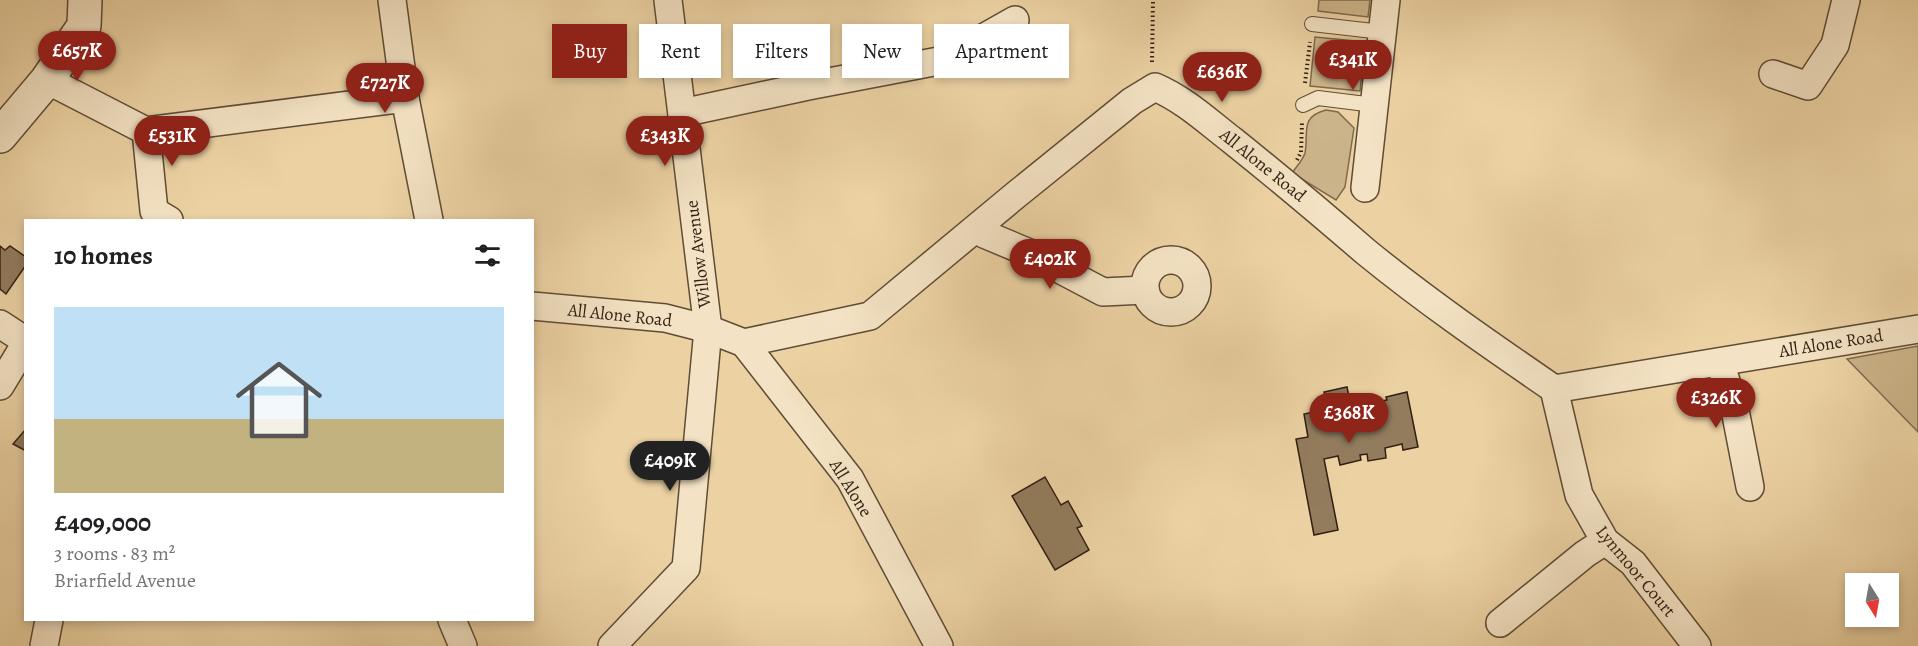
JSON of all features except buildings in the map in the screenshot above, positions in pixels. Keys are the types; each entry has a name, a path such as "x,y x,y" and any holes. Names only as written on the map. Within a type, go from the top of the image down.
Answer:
{"street":[{"path":"0,136 47,80 84,26 85,0"},
{"path":"392,0 405,98 429,219"},
{"name":"Willow Avenue","path":"612,646 686,568 708,329 668,0"},
{"path":"1365,188 1386,0"},
{"path":"1773,74 1808,86 1835,45 1846,0"},
{"path":"681,113 944,60 1015,20"},
{"path":"47,80 146,131 405,98"},
{"path":"744,343 870,316 1132,101 1155,87"},
{"name":"All Alone Road","path":"1155,87 1175,96 1194,109 1282,179 1420,295 1554,388 1918,329"},
{"path":"146,131 154,211 167,219"},
{"path":"978,227 984,234 1027,252 1103,292 1145,290"},
{"name":"All Alone Road","path":"534,306 665,318 708,329 744,343"},
{"path":"0,324 24,341"},
{"name":"All Alone","path":"744,343 850,479 939,646"},
{"path":"0,386 24,345"},
{"path":"1720,362 1735,410 1750,487"},
{"name":"Lynmoor Court","path":"1554,388 1579,495 1605,541 1633,563 1697,646"},
{"path":"1500,623 1585,554 1605,541"},
{"path":"44,646 50,621"},
{"path":"452,621 464,646"}],"lane":[{"path":"1312,24 1382,32"},
{"path":"1303,105 1318,98 1374,105"}],"path":[{"path":"1153,0 1151,36 1155,87"},
{"path":"1305,86 1312,24"}],"shaded area":[{"path":"1319,0 1370,0 1368,17 1318,11"},
{"path":"1315,37 1365,42 1360,91 1310,86"},
{"path":"1326,110 1338,112 1354,128 1345,187 1336,200 1292,173 1305,153 1309,121 1318,113"},
{"path":"1918,346 1918,432 1847,359"}]}
